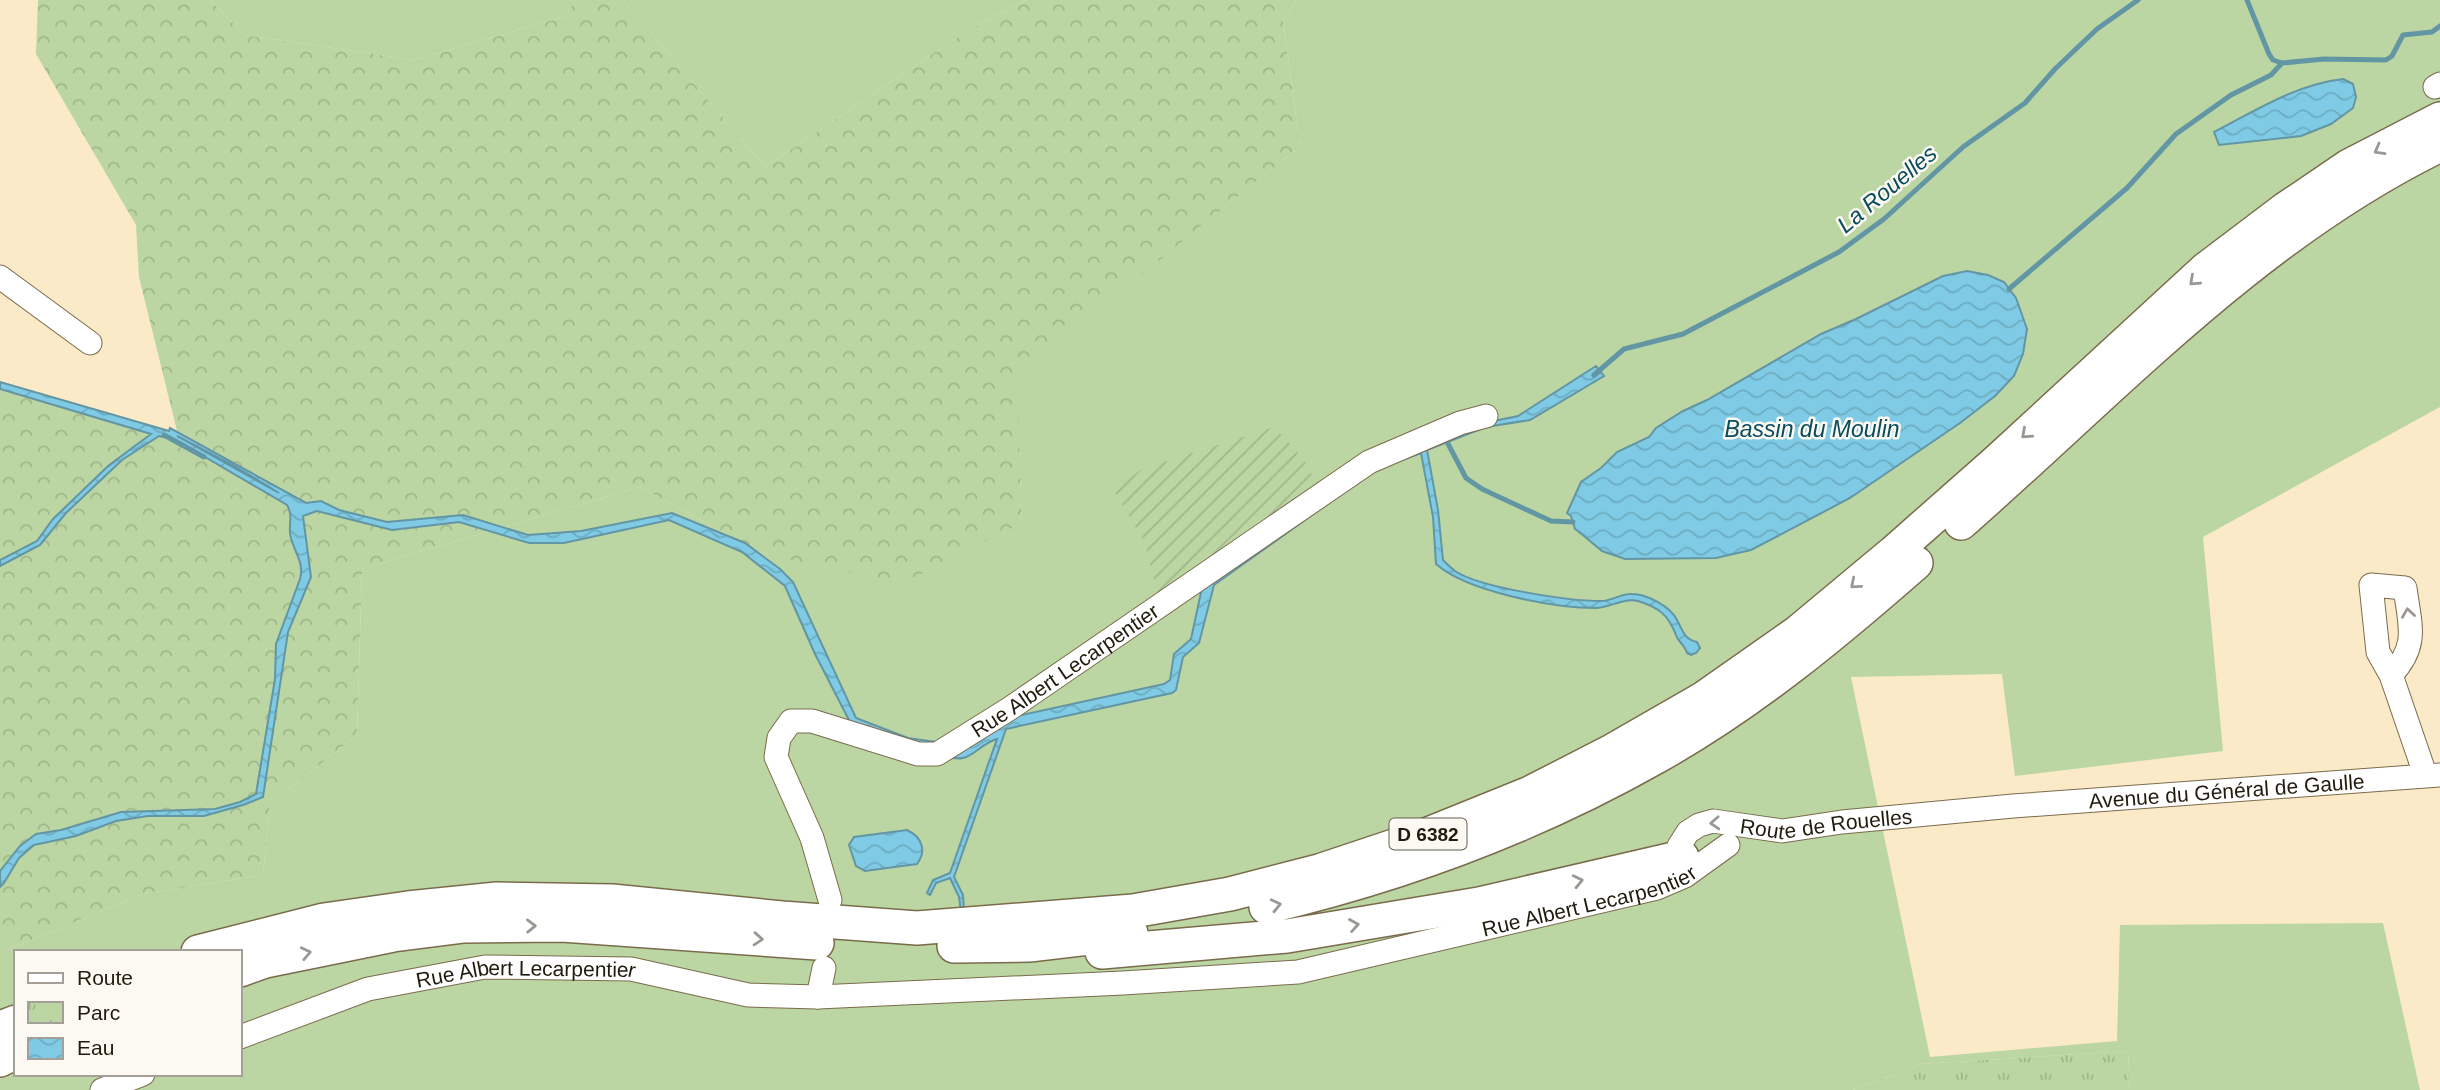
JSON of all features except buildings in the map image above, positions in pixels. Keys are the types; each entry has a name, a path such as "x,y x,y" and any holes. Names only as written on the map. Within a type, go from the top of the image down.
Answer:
{"highway":[{"name":"D 6382","path":"206,950 324,920 497,899 612,901 917,928 1133,911 1230,894 1319,870 1421,837 1530,793 1610,752 1704,698 1798,632 1986,471 2206,269 2349,166 2440,119"},
{"name":"D 6382","path":"242,969 265,961 393,935 464,926 562,925 869,947 1029,945 1124,934 1216,919 1324,894 1419,864 1562,806 1658,756 1746,699 1827,640 2011,480 2224,286 2297,230 2359,189 2440,145"},
{"path":"869,947 1046,957 1287,936 1683,867"}],"street":[{"path":"0,277 90,342"},
{"name":"Rue Albert Lecarpentier","path":"830,900 812,838 776,757 779,738 792,721 812,721 918,754 944,748 1009,709 1368,462 1460,423 1486,416"},
{"path":"2392,675 2433,774"},
{"name":"Avenue du Général de Gaulle","path":"2013,806 2433,774"},
{"name":"Route de Rouelles","path":"1683,867 1679,846 1688,832 1713,821 1782,831 1842,822 2013,806"},
{"name":"Rue Albert Lecarpentier","path":"242,1036 368,989 485,967 631,969 748,995 818,997 1298,972 1657,888 1683,867 1728,845 1782,831"},
{"path":"818,997 824,968"},
{"path":"102,1090 138,1076"}],"green space":[{"path":"38,0 210,0 245,35 414,60 566,16 575,0 623,0 765,167 971,28 1027,0 1297,0 1283,20 1300,146 1017,376 1022,523 903,583 763,554 640,487 362,569 357,735 270,804 263,875 143,894 0,953 0,390 178,435 139,277 136,225 36,54"},
{"path":"210,0 575,0 566,16 414,60 245,35"},
{"path":"623,0 1027,0 971,28 765,167"},
{"path":"1297,0 2440,0 2440,407 2203,537 2223,751 2015,776 2002,674 1851,677 1930,1057 2117,1041 2120,925 2383,923 2420,1090 2130,1090 2128,1051 1921,1064 1853,1090 0,1090 0,953 143,894 263,875 270,804 357,735 362,569 640,487 763,554 1022,523 1016,376 1300,146 1283,20"},
{"path":"1274,427 1303,458 1319,488 1159,602 1145,543 1113,489 1142,469"},
{"path":"2128,1051 2130,1090 1853,1090 1921,1064"}],"water":[{"path":"2343,79 2353,84 2356,97 2353,108 2331,124 2301,136 2219,145 2214,132 2293,92"},
{"name":"Bassin du Moulin","path":"1967,271 1988,275 2004,282 2016,298 2027,329 2023,354 2014,376 1995,396 1960,423 1850,498 1751,550 1716,558 1625,559 1602,551 1575,529 1571,516 1567,513 1581,482 1617,452 1649,437 1656,428 1683,411 1821,334 1943,276"},
{"path":"1596,366 1604,376 1530,420 1486,427 1427,450 1438,510 1443,560 1467,577 1526,592 1601,601 1628,594 1645,596 1658,602 1674,615 1687,637 1697,642 1700,648 1696,653 1687,653 1662,613 1638,601 1628,600 1596,608 1535,601 1469,583 1436,564 1433,517 1421,453 1378,469 1214,585 1199,643 1183,657 1176,690 1172,693 1006,729 954,877 963,895 964,911 961,912 959,897 950,878 936,883 930,895 927,893 933,880 950,873 997,739 959,759 942,754 953,746 963,749 1008,718 1164,684 1170,680 1174,654 1191,639 1203,583 1239,560 1362,468 1465,427 1518,416"},
{"path":"0,382 169,431 170,428 306,503 321,501 339,510 387,522 463,515 528,535 581,531 672,513 745,543 793,582 856,718 908,738 944,743 933,750 852,726 815,654 785,586 742,552 669,520 564,543 529,543 459,522 392,530 317,511 303,516 311,577 288,632 263,797 204,816 148,816 116,821 76,836 34,845 19,858 0,887 0,871 20,846 36,834 61,830 121,812 215,809 256,794 275,679 276,644 301,573 300,561 291,539 287,505 176,440 159,436 122,460 66,513 40,545 0,566 0,560 37,541 53,519 108,466 151,434 0,389","holes":["177,436 233,465 279,493"]},
{"path":"907,830 916,836 921,845 922,854 917,864 865,871 856,866 849,845 854,837"}],"waterway":[{"name":"La Rouelles","path":"1594,375 1624,349 1683,334 1839,252 1884,219 1963,147 2025,103 2055,69 2097,29 2138,0"},
{"name":"La Rouelles","path":"2247,0 2269,54 2273,60 2282,63 2324,59 2386,60 2392,56 2403,35 2432,32 2440,26"},
{"path":"2009,289 2127,188 2176,134 2231,95 2271,75 2282,63"},
{"path":"164,435 204,457"},
{"path":"1446,440 1466,478 1482,489 1551,521 1573,522"}]}
